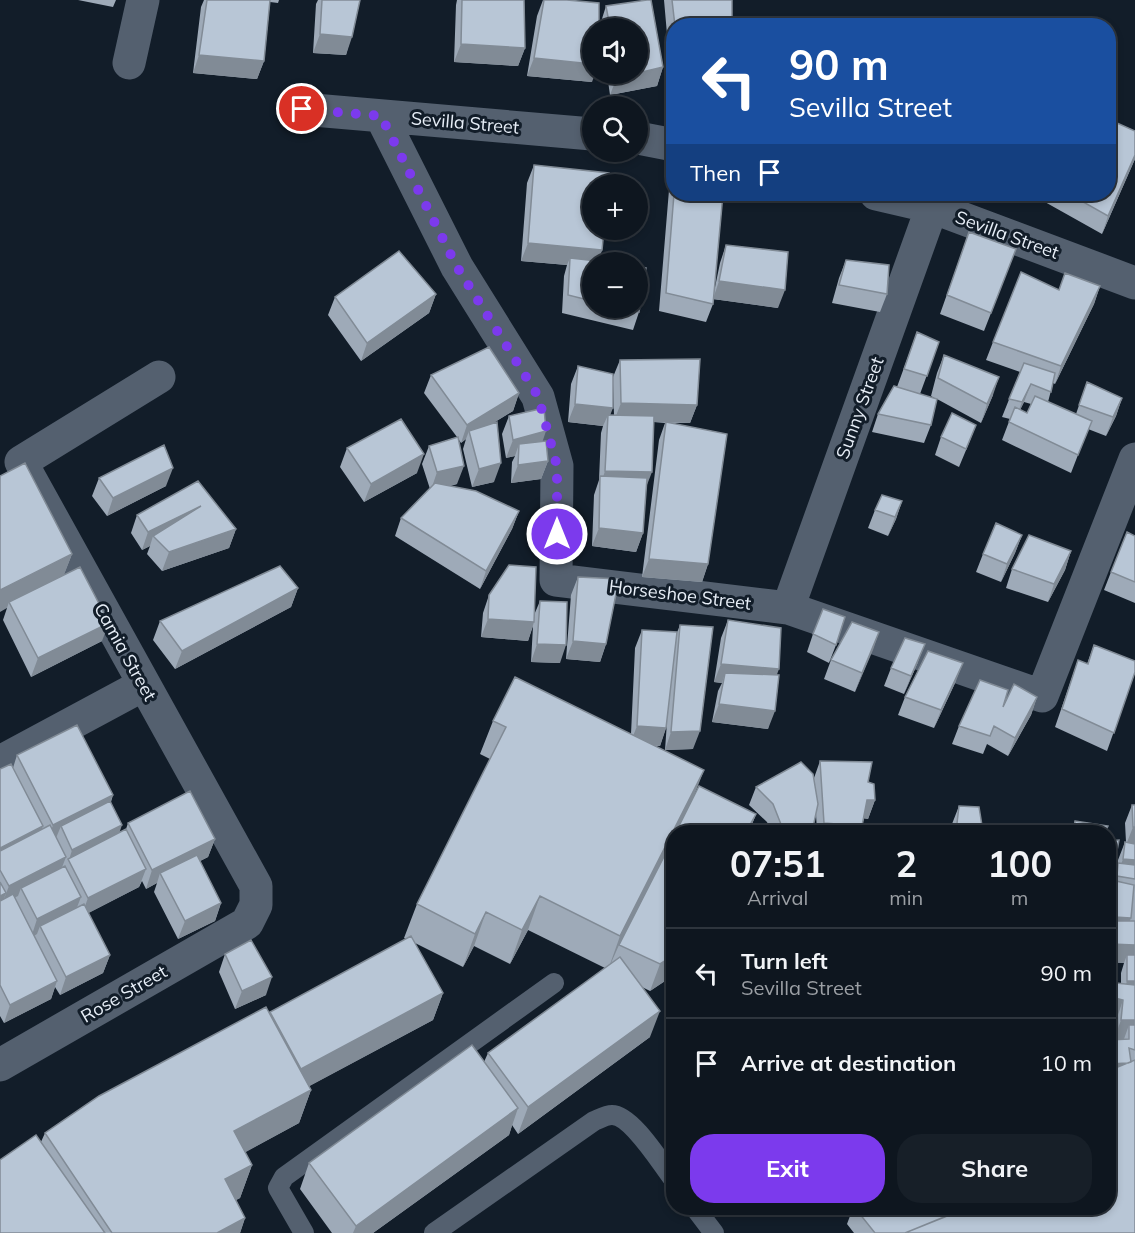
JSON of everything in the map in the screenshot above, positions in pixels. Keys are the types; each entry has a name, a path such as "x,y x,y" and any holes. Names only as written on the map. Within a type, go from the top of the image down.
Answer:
{"street":[{"path":"129,63 143,0"},
{"name":"Sevilla Street","path":"302,109 582,133"},
{"name":"Horseshoe Street","path":"381,116 457,267 538,396 557,466 556,580 788,608 1042,696 1135,459"},
{"path":"648,140 666,144"},
{"name":"Sevilla Street","path":"906,201 932,207 1135,283"},
{"name":"Sunny Street","path":"788,608 932,207"},
{"name":"Camia Street","path":"159,377 10,467 144,685 256,885 256,905 247,923"},
{"path":"0,762 144,685"},
{"name":"Rose Street","path":"0,1065 247,923"}],"lane":[{"path":"304,1233 278,1188 284,1177 554,983"},
{"path":"434,1233 594,1121 611,1115 621,1118 633,1127 666,1170"},
{"path":"700,1215 714,1233"}],"building":[{"path":"207,0 270,0 264,61 199,55"},
{"path":"322,0 360,0 352,37 320,34"},
{"path":"462,0 524,0 525,48 461,44"},
{"path":"544,0 599,3 599,18 582,18 582,63 534,58"},
{"path":"651,0 663,67 648,71 648,18 608,18 606,6"},
{"path":"672,0 732,0 732,18 674,18"},
{"path":"1116,123 1135,131 1135,155 1116,198"},
{"path":"534,165 609,173 582,174 582,240 603,240 602,250 528,243"},
{"path":"673,201 722,201 713,304 666,293"},
{"path":"1081,201 1115,201 1108,216"},
{"path":"969,232 1016,249 991,313 947,295"},
{"path":"726,245 788,252 785,290 719,281"},
{"path":"399,251 436,294 367,343 335,297"},
{"path":"570,258 582,259 582,298 568,295"},
{"path":"846,260 889,265 887,294 839,285"},
{"path":"1021,272 1059,290 1065,273 1100,286 1061,366 993,342"},
{"path":"917,332 939,342 927,376 904,369"},
{"path":"489,347 519,393 467,425 431,375"},
{"path":"944,355 999,377 987,404 938,378"},
{"path":"700,359 697,405 621,403 620,360"},
{"path":"1024,363 1055,373 1051,392 1031,384 1022,402 1009,399"},
{"path":"578,366 613,374 613,408 575,404"},
{"path":"1087,382 1122,398 1113,417 1079,405"},
{"path":"894,386 937,399 931,425 878,414"},
{"path":"1035,396 1092,421 1078,455 1009,422 1015,407 1027,413"},
{"path":"544,408 546,431 513,440 509,416"},
{"path":"952,413 976,425 966,449 941,437"},
{"path":"608,415 654,416 652,472 605,471"},
{"path":"401,419 424,454 371,484 347,448"},
{"path":"497,422 501,463 479,469 469,431"},
{"path":"666,422 727,434 708,564 649,559"},
{"path":"458,437 464,466 437,472 429,446"},
{"path":"546,441 548,461 518,465 519,444"},
{"path":"164,445 173,468 113,498 99,478"},
{"path":"25,463 72,554 0,590 0,476"},
{"path":"600,476 647,478 643,533 599,528"},
{"path":"198,481 236,529 169,552 153,536 201,506 148,532 137,515"},
{"path":"435,483 476,491 519,511 486,571 401,518"},
{"path":"882,495 902,501 895,517 875,510"},
{"path":"996,523 1022,535 1007,564 983,554"},
{"path":"1127,532 1135,536 1135,582 1111,572"},
{"path":"1029,535 1071,551 1054,584 1012,569"},
{"path":"509,565 536,567 534,622 488,619 489,595"},
{"path":"280,566 298,588 182,651 160,621"},
{"path":"80,567 109,623 38,658 9,602"},
{"path":"578,577 619,579 606,644 573,641"},
{"path":"540,601 567,602 566,645 537,644"},
{"path":"823,609 845,617 836,645 813,634"},
{"path":"728,620 781,628 779,669 721,664"},
{"path":"852,622 879,632 862,673 831,660"},
{"path":"680,625 713,627 700,731 671,732"},
{"path":"642,630 677,632 666,728 637,726"},
{"path":"905,638 925,644 911,676 891,668"},
{"path":"1094,645 1135,661 1135,672 1114,733 1062,709 1078,660 1088,664"},
{"path":"928,651 963,663 941,710 905,697"},
{"path":"725,673 779,675 775,711 719,704"},
{"path":"515,677 704,770 676,825 666,825 666,845 620,936 540,896 522,930 486,912 475,934 417,904 506,727 493,721"},
{"path":"980,680 1008,690 1003,707 1014,684 1037,697 1015,738 994,726 990,736 959,726"},
{"path":"77,725 113,795 53,825 17,755"},
{"path":"820,761 872,762 868,782 874,784 875,800 867,800 862,825 824,823"},
{"path":"801,762 813,774 818,804 814,825 781,825 773,804 756,787"},
{"path":"11,764 43,826 0,848 0,769"},
{"path":"699,786 756,814 750,825 680,825"},
{"path":"190,791 215,839 152,870 128,823"},
{"path":"110,801 122,825 72,850 61,826"},
{"path":"1132,805 1135,805 1135,827 1133,827"},
{"path":"959,806 979,807 982,825 957,825"},
{"path":"1075,821 1101,825 1075,825"},
{"path":"50,825 66,857 9,886 0,870 0,851"},
{"path":"126,829 146,869 88,898 68,859"},
{"path":"1116,840 1119,840 1116,856"},
{"path":"1125,842 1135,844 1135,860 1123,859"},
{"path":"666,853 666,960 660,964 619,945"},
{"path":"197,855 221,903 185,921 160,873"},
{"path":"1118,863 1135,865 1135,879 1117,876"},
{"path":"65,866 81,897 37,919 21,888"},
{"path":"1116,881 1134,885 1131,918 1116,917"},
{"path":"0,882 6,893 0,896"},
{"path":"13,894 57,981 10,1005 0,985 0,901"},
{"path":"84,904 110,955 66,977 40,926"},
{"path":"1116,921 1135,921 1135,945 1116,944"},
{"path":"411,936 443,993 301,1069 270,1012"},
{"path":"251,940 272,977 242,991 225,954"},
{"path":"1127,955 1135,955 1135,981 1127,981"},
{"path":"620,957 660,1011 528,1107 488,1053"},
{"path":"1116,983 1135,985 1135,1020 1121,1020 1123,1000 1116,998"},
{"path":"1116,1003 1117,1003 1118,1033 1116,1033"},
{"path":"266,1007 311,1090 234,1131 252,1165 225,1179 245,1218 217,1233 112,1233 45,1133 99,1096"},
{"path":"1129,1025 1135,1025 1135,1050 1129,1048 1131,1062 1116,1064 1116,1040 1129,1039"},
{"path":"472,1045 518,1108 356,1226 309,1163"},
{"path":"1135,1060 1135,1233 905,1233 950,1215 1116,1215 1116,1068"},
{"path":"36,1135 105,1233 0,1233 0,1160"},
{"path":"861,1215 949,1215 905,1233 875,1233"}],"route":[{"path":"302,109 381,116 457,267 538,396 557,466 557,534"}]}
